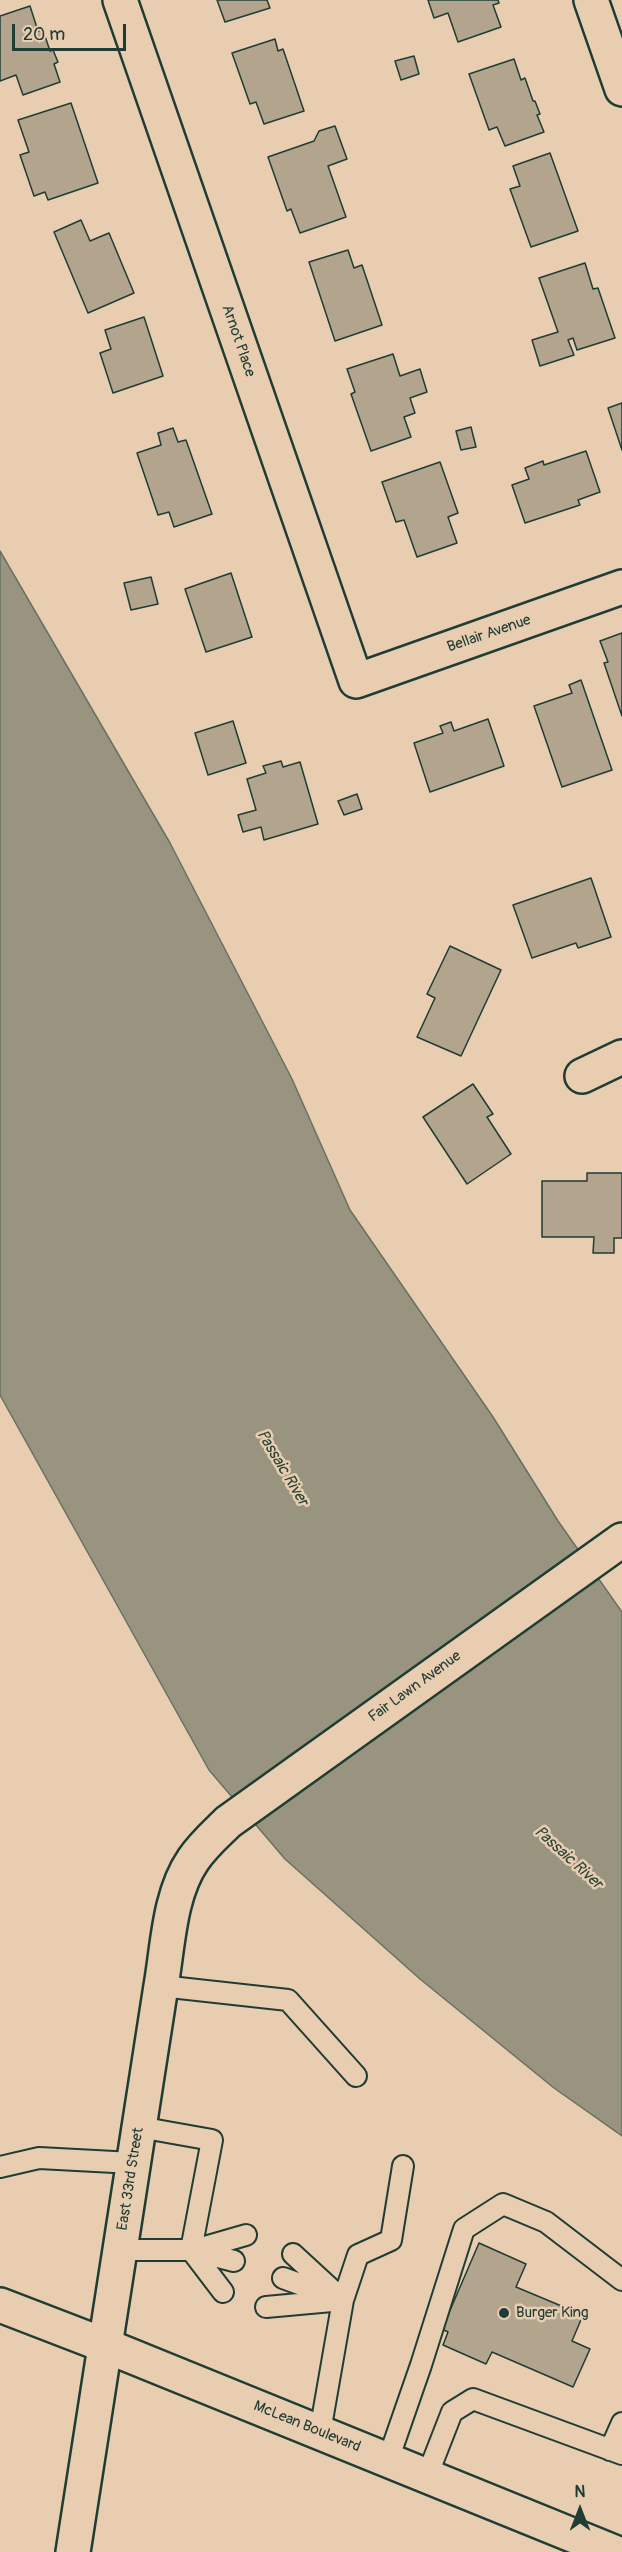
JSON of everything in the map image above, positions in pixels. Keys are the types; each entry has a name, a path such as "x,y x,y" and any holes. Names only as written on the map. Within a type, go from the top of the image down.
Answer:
{"main road":[{"name":"Arnot Place","path":"120,0 356,681"},
{"path":"591,0 622,89"},
{"name":"Bellair Avenue","path":"356,681 622,587"},
{"path":"582,1076 622,1057"},
{"name":"Fair Lawn Avenue","path":"228,1822 612,1546"},
{"name":"East 33rd Street","path":"73,2552 175,1904 182,1880 206,1844 228,1822"},
{"name":"McLean Boulevard","path":"0,2305 614,2552"}],"lane":[{"path":"161,1986 288,2000 356,2076"},
{"path":"139,2127 212,2140 191,2250 223,2292"},
{"path":"0,2167 39,2158 133,2163"},
{"path":"320,2433 343,2300 358,2255 392,2240 403,2166"},
{"path":"388,2460 422,2365 464,2229 503,2204 546,2222 622,2280"},
{"path":"191,2250 246,2235"},
{"path":"119,2250 191,2250 234,2261"},
{"path":"293,2254 343,2300"},
{"path":"283,2278 343,2300"},
{"path":"266,2307 343,2300"},
{"path":"427,2476 452,2412 473,2399 616,2452 622,2423"}],"water":[{"name":"Passaic River","path":"0,551 170,843 292,1079 350,1210 493,1417 558,1521 622,1612 622,2136 554,2088 420,1979 285,1859 209,1770 0,1395"}],"building":[{"path":"217,0 267,0 270,8 225,22"},
{"path":"428,0 498,0 499,3 493,5 501,27 458,42 448,13 434,18"},
{"path":"30,6 38,31 43,30 50,51 53,50 58,62 54,64 60,82 23,95 16,75 0,81 0,16"},
{"path":"275,39 278,51 283,49 304,111 264,124 256,102 250,104 232,53"},
{"path":"414,56 419,74 401,80 395,61"},
{"path":"514,59 521,80 525,78 533,101 535,101 540,114 537,115 544,132 505,146 497,127 489,130 469,74"},
{"path":"71,103 98,183 48,200 45,192 34,196 20,155 29,152 18,120"},
{"path":"335,126 347,159 328,166 346,217 300,233 291,209 287,211 268,157 314,141 319,131"},
{"path":"550,153 578,231 531,247 510,189 520,186 513,166"},
{"path":"81,220 90,241 109,233 134,293 88,313 54,232"},
{"path":"348,250 354,268 362,265 382,325 335,341 309,262"},
{"path":"585,263 593,289 598,288 615,338 577,350 573,338 568,340 574,355 540,366 532,340 558,332 539,278"},
{"path":"144,317 163,376 113,393 100,353 111,349 105,330"},
{"path":"393,354 400,376 420,369 427,392 410,398 415,413 404,417 411,437 371,451 351,394 355,392 347,369"},
{"path":"622,403 622,450 608,408"},
{"path":"471,427 476,447 461,450 456,431"},
{"path":"173,428 178,442 186,440 212,514 174,527 169,512 158,515 137,453 161,445 158,433"},
{"path":"586,451 600,492 578,500 580,505 525,523 512,485 529,479 525,468 543,461 544,465"},
{"path":"440,462 458,513 448,517 457,543 417,557 404,520 396,522 382,482"},
{"path":"231,573 252,637 206,652 185,589"},
{"path":"151,577 158,604 131,610 124,583"},
{"path":"622,633 622,716 604,663 608,662 600,641"},
{"path":"581,680 612,770 562,787 534,706 572,693 569,685"},
{"path":"488,719 504,766 430,792 414,743 443,733 440,726 451,722 454,731"},
{"path":"233,721 246,763 208,775 195,733"},
{"path":"281,761 283,767 300,762 318,824 264,840 261,827 243,832 238,815 256,810 247,779 266,773 263,766"},
{"path":"357,794 362,809 344,815 338,801"},
{"path":"591,878 611,937 578,948 576,943 532,958 513,905"},
{"path":"450,946 501,970 461,1056 417,1037 435,998 427,994"},
{"path":"473,1084 493,1114 487,1117 511,1154 467,1184 423,1117"},
{"path":"587,1173 622,1173 622,1238 614,1238 614,1253 593,1253 594,1237 542,1237 542,1181 587,1181"},
{"path":"479,2243 526,2264 516,2287 583,2315 572,2341 590,2349 573,2387 492,2352 486,2364 443,2345 448,2332 442,2329"}],"place":[{"name":"Burger King","path":"504,2313"}]}
